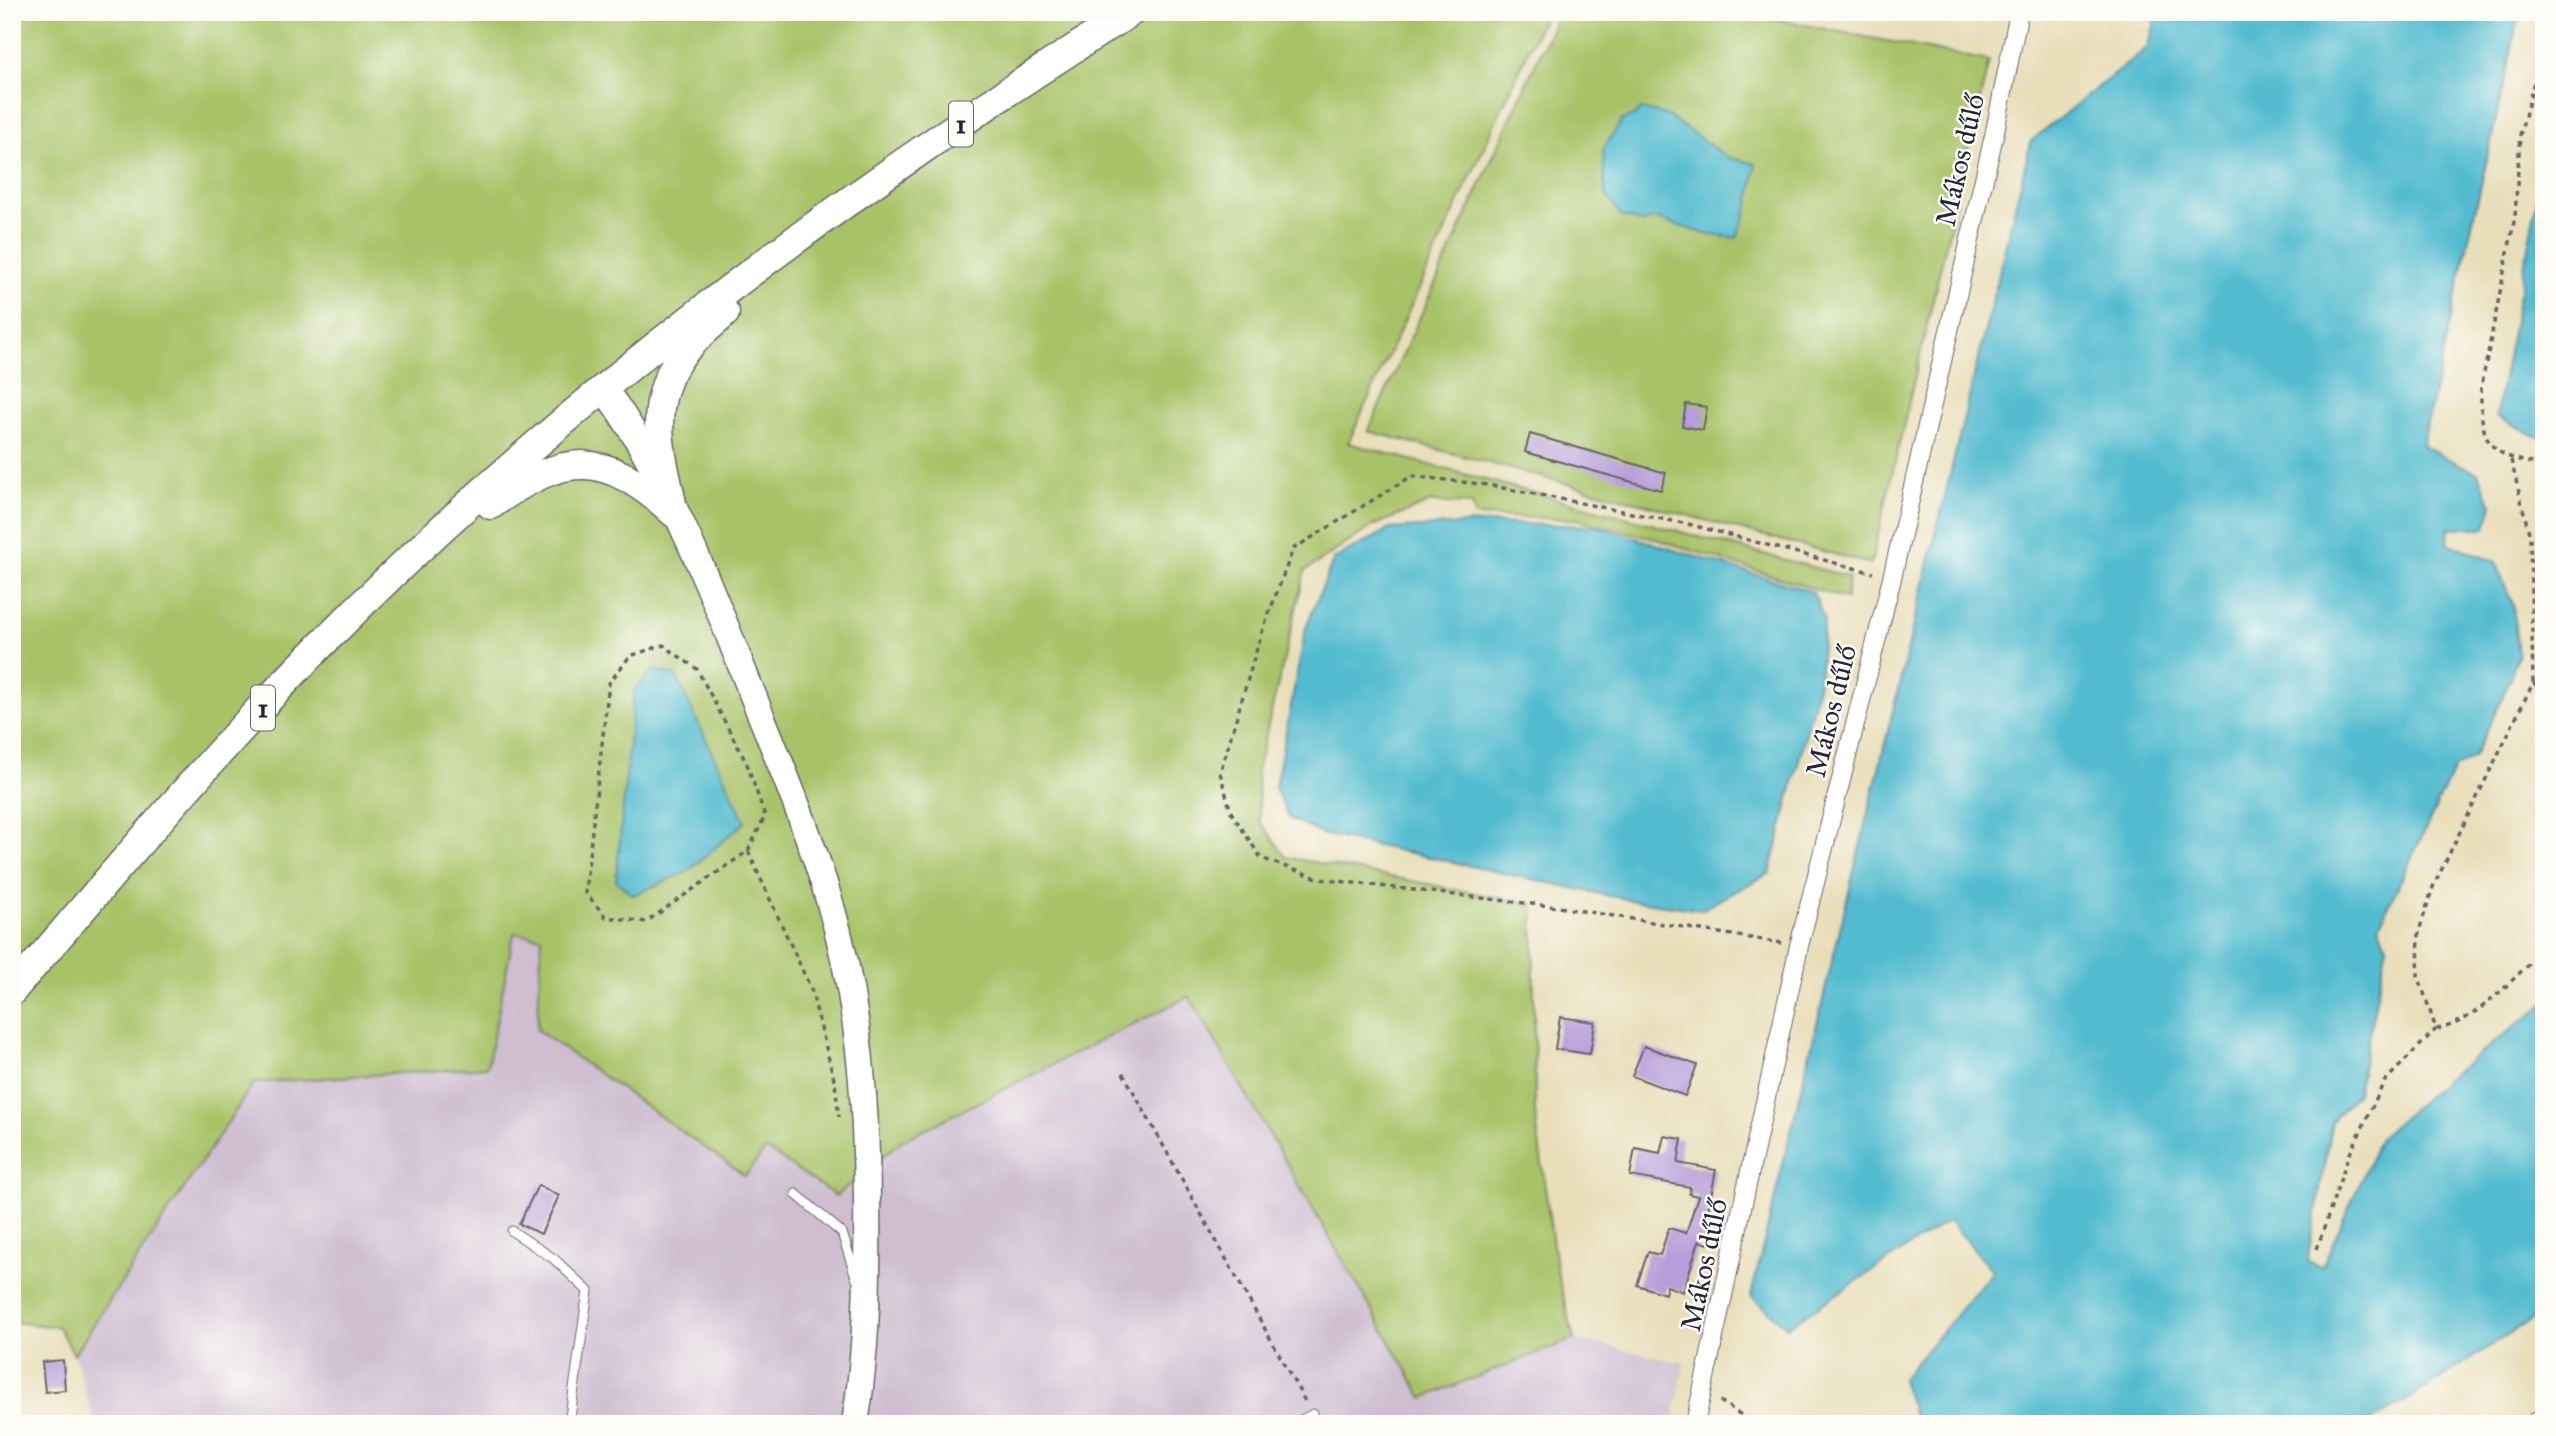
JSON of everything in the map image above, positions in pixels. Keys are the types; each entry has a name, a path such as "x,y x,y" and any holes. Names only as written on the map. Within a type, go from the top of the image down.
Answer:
{"main road":[{"name":"1","path":"12,991 156,824 321,645 392,576 504,485 558,428 604,389 817,224 871,185 1131,12"},
{"path":"674,513 657,421 665,383 680,357 817,224"},
{"path":"504,485 561,466 608,468 642,484 674,513"}],"street":[{"name":"Mákos dűlő","path":"1696,1424 1799,946 1892,578 1995,131 2019,12"},
{"path":"604,389 629,423 722,618 802,819 830,904 848,975 862,1055 868,1245 864,1367 855,1424"},
{"path":"2533,1424 2544,1417"}],"lane":[{"path":"796,1194 842,1233 866,1309"},
{"path":"512,1231 554,1259 588,1291 569,1424"},
{"path":"1294,1424 1312,1414 1318,1424"}],"path":[{"path":"2544,44 2520,135 2515,217 2481,388 2483,431 2494,450 2511,460 2544,465"},
{"path":"2436,1029 2418,975 2419,931 2433,887 2533,683 2529,537 2511,460"},
{"path":"1799,946 1558,907 1320,879 1261,858 1231,812 1220,773 1261,635 1293,548 1412,476 1488,485 1688,524 1892,578"},
{"path":"663,645 697,669 747,764 765,816 748,851 646,922 606,917 585,892 609,683 630,656 663,645"},
{"path":"2533,683 2544,690"},
{"path":"748,851 810,989 835,1083 840,1124"},
{"path":"2317,1250 2347,1160 2384,1082 2436,1029 2451,1027 2491,999 2544,950"},
{"path":"1124,1073 1312,1414"},
{"path":"1703,1390 1755,1424"}],"shaded area":[{"path":"514,933 542,937 744,1176 765,1149 836,1196 901,1141 1189,995 1422,1398 1574,1339 1684,1363 1673,1424 95,1424 74,1354 254,1083 487,1067"}],"green space":[{"path":"12,12 1546,12 1348,443 1849,577 1846,599 1659,540 1576,519 1475,516 1472,504 1431,502 1373,526 1305,571 1257,771 1260,821 1286,857 1533,904 1535,1113 1556,1267 1574,1339 1423,1398 1189,996 901,1141 836,1196 766,1149 745,1176 537,1030 542,937 514,933 487,1067 254,1083 74,1354 58,1327 12,1322"},
{"path":"1559,12 1738,12 1989,61 1871,564 1368,431"}],"water":[{"path":"2148,12 2520,12 2422,446 2478,473 2492,505 2486,528 2449,528 2448,543 2496,562 2513,605 2518,656 2501,701 2474,756 2454,769 2379,926 2387,945 2357,1093 2332,1121 2307,1262 2322,1267 2380,1138 2443,1082 2544,1004 2544,1311 2406,1401 2364,1424 1917,1424 1902,1379 1993,1271 1949,1220 1787,1327 1751,1296 2031,141 2147,48 2155,24"},
{"path":"1641,109 1666,115 1727,157 1756,164 1750,201 1737,238 1709,235 1657,219 1641,222 1621,216 1605,193 1603,150 1622,120 1635,115"},
{"path":"2544,163 2544,440 2496,416"},
{"path":"1479,523 1596,526 1813,592 1824,619 1819,682 1770,873 1701,910 1629,900 1322,834 1289,818 1275,788 1306,627 1334,559 1390,529"},
{"path":"654,670 676,676 745,822 687,872 633,895 616,881 634,691"}],"building":[{"path":"1686,404 1707,407 1703,430 1682,426"},
{"path":"1530,434 1666,473 1661,490 1525,452"},
{"path":"1560,1017 1595,1022 1590,1054 1555,1049"},
{"path":"1644,1046 1697,1065 1685,1096 1632,1076"},
{"path":"1664,1136 1682,1139 1678,1163 1716,1170 1707,1216 1717,1219 1708,1244 1699,1241 1683,1292 1667,1286 1665,1294 1637,1285 1648,1252 1660,1255 1669,1228 1686,1233 1698,1196 1689,1194 1690,1187 1630,1176 1635,1148 1660,1153"},
{"path":"538,1185 559,1196 541,1234 519,1224"},
{"path":"63,1360 65,1390 45,1392 42,1362"}]}
